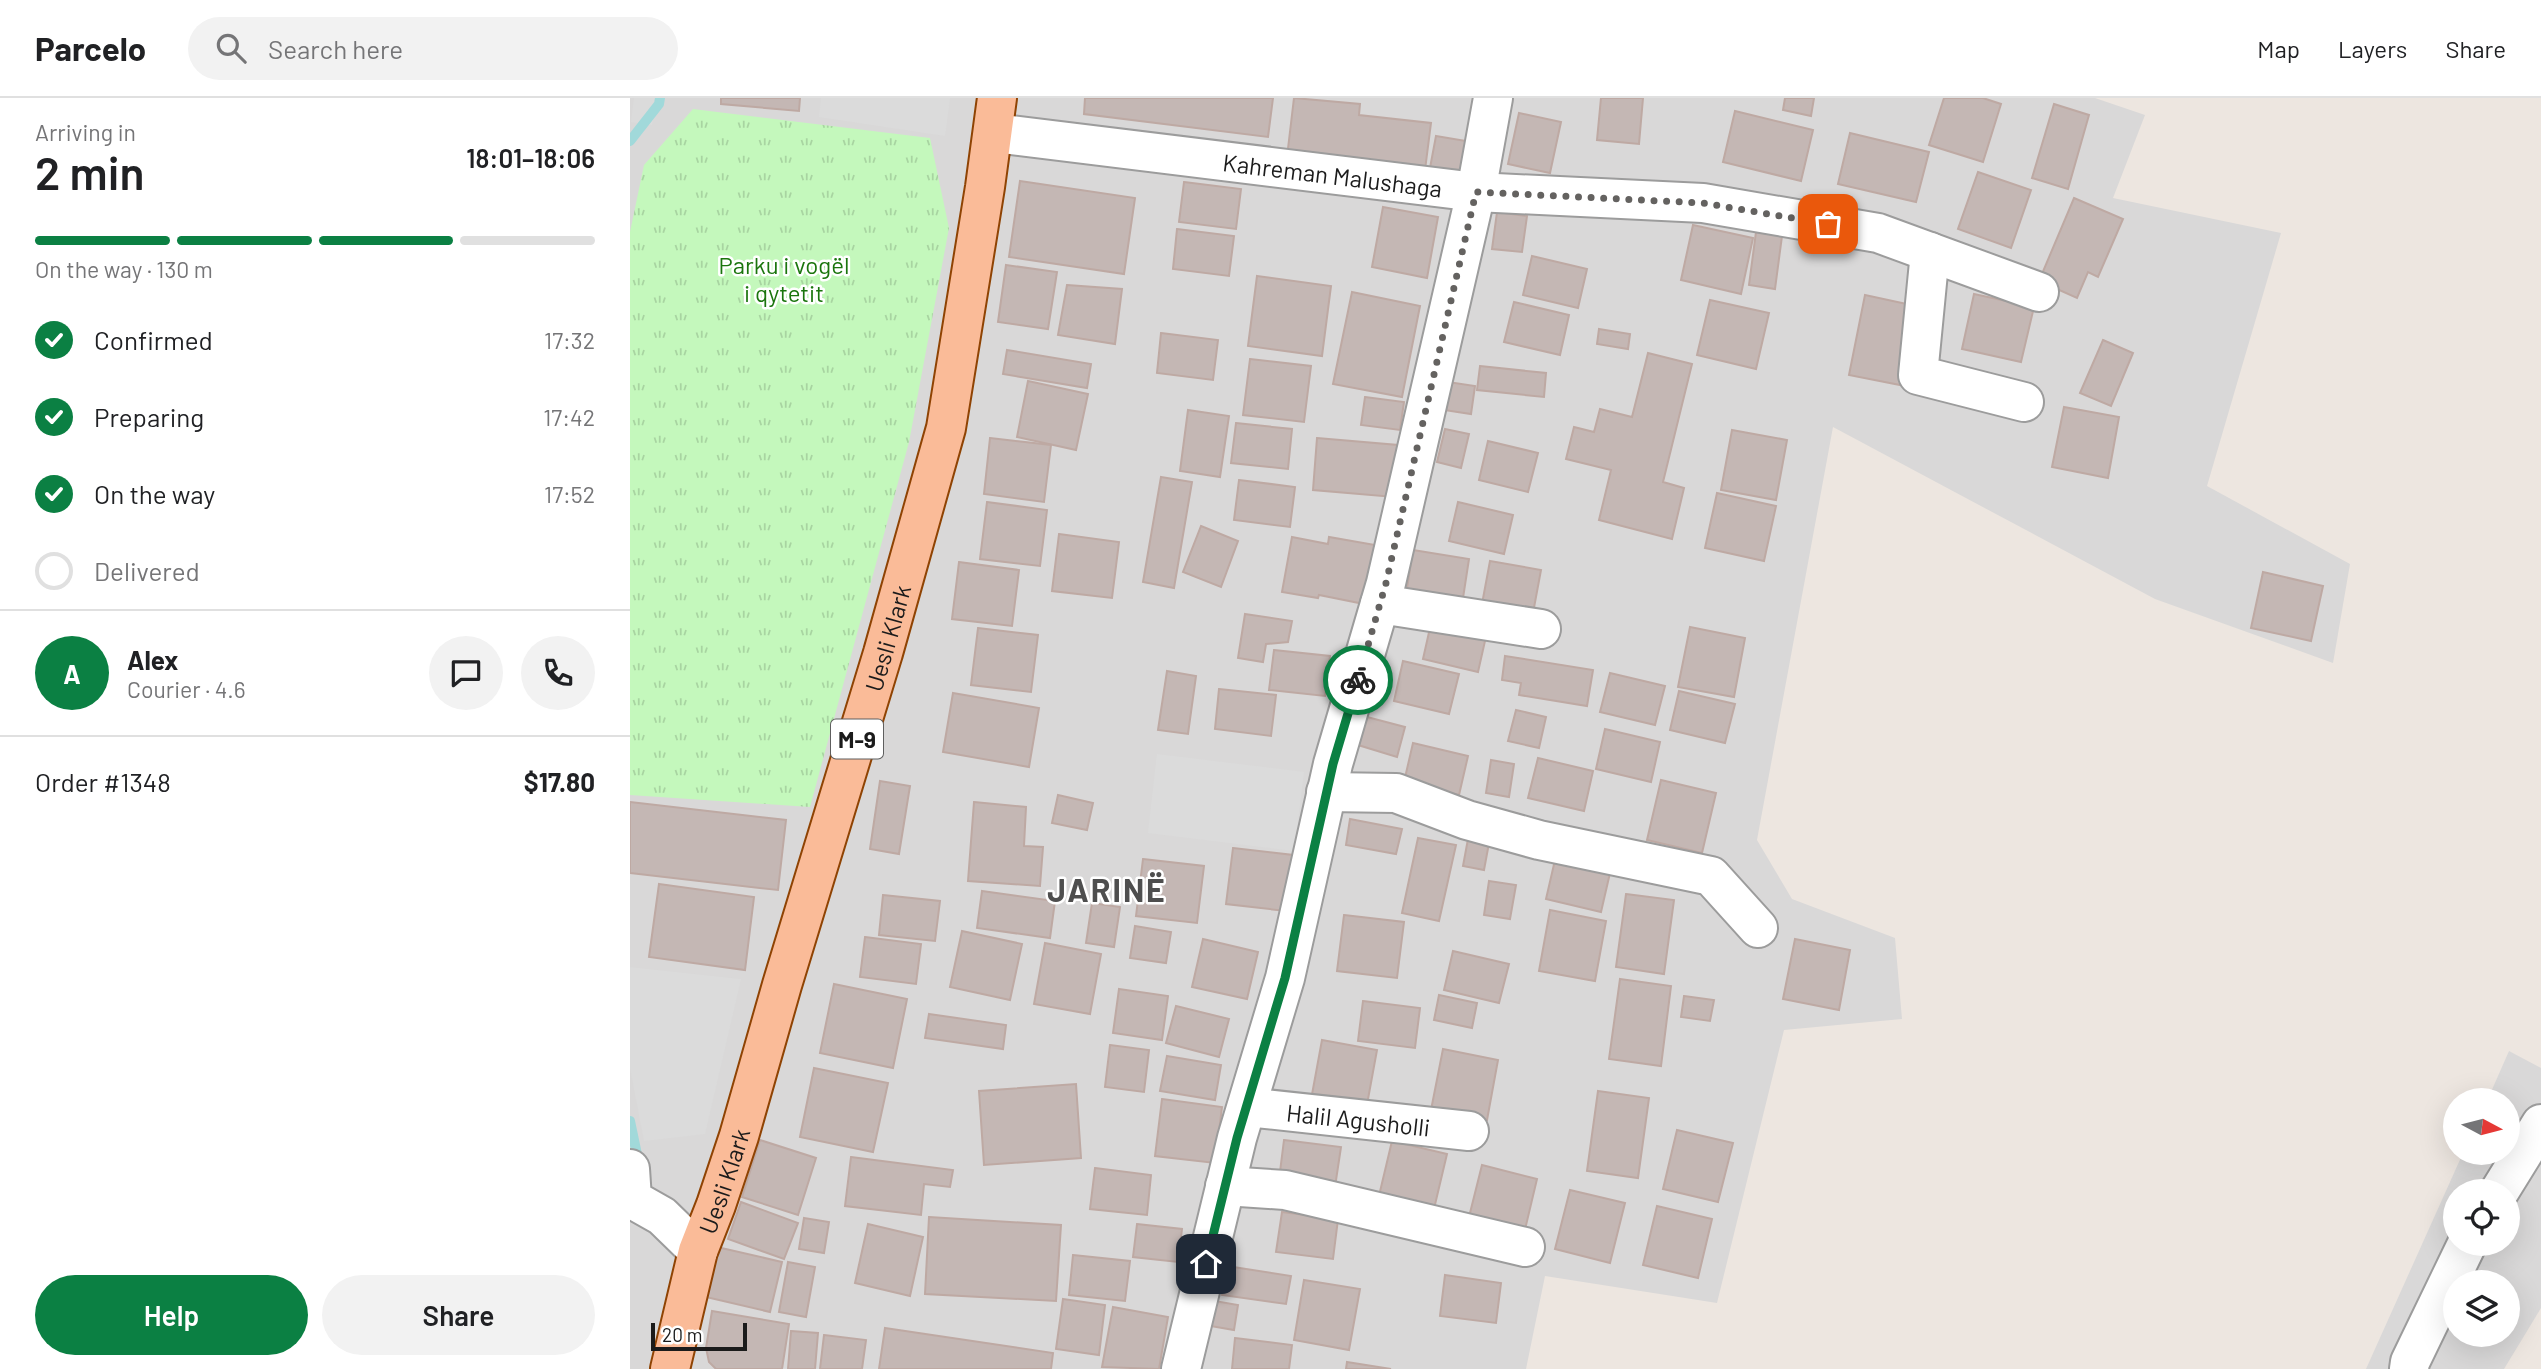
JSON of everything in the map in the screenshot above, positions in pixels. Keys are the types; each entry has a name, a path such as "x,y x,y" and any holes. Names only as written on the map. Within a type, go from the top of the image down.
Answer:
{"main road":[{"name":"Uesli Klark","path":"670,1369 698,1251 740,1136 782,985 883,653 946,428 995,115"}],"street":[{"name":"Halil Agusholli","path":"1181,1369 1225,1186 1285,978 1326,792 1380,604 1476,192 1493,98"},
{"name":"Kahreman Malushaga","path":"995,115 1476,192 1703,203 1878,233 2039,292"},
{"path":"1930,252 1918,375 2024,402"},
{"path":"1380,604 1541,629"},
{"path":"1326,792 1396,793 1467,820 1539,840 1711,876 1758,928"},
{"name":"Halil Agusholli","path":"1247,1107 1469,1131"},
{"path":"2507,1179 2541,1124"},
{"path":"630,1168 632,1199 662,1216 698,1251"},
{"path":"1225,1186 1285,1190 1525,1247"},
{"path":"2409,1369 2461,1256"}],"shaded area":[{"path":"630,98 2095,98 2145,115 2113,198 2281,233 2207,486 2350,564 2333,663 2155,599 1833,427 1757,840 1792,899 1895,938 1902,1019 1784,1030 1717,1303 1545,1276 1526,1369 630,1369"},
{"path":"634,98 657,98 652,125 631,122"},
{"path":"821,98 950,98 945,136 819,117"},
{"path":"1157,754 1304,772 1294,851 1148,833"},
{"path":"630,967 741,979 705,1134 644,1141 630,1068"},
{"path":"2509,1051 2541,1068 2541,1308 2520,1343 2520,1270 2443,1270 2443,1347 2517,1347 2504,1369 2366,1369 2443,1198 2443,1256 2520,1256 2520,1179 2451,1179 2457,1166 2520,1166 2520,1088 2493,1088"}],"green space":[{"name":"Parku i vogël i qytetit","path":"693,109 930,138 949,228 909,442 810,807 630,795 630,232 644,165"}],"building":[{"path":"721,98 800,98 799,111 721,104"},
{"path":"1085,98 1273,98 1268,137 1084,114"},
{"path":"1294,98 1360,104 1359,115 1431,123 1425,170 1287,157"},
{"path":"1601,98 1643,98 1639,144 1597,140"},
{"path":"1785,98 1814,98 1811,116 1783,110"},
{"path":"1944,98 1983,98 2001,104 1983,162 1929,145"},
{"path":"2054,104 2089,115 2068,189 2032,178"},
{"path":"1735,111 1813,130 1801,181 1723,162"},
{"path":"1519,113 1561,122 1550,173 1508,164"},
{"path":"1850,133 1929,152 1916,202 1838,184"},
{"path":"1436,136 1478,143 1471,174 1430,168"},
{"path":"1978,172 2031,190 2011,248 1958,229"},
{"path":"1020,181 1135,198 1124,274 1009,257"},
{"path":"1184,182 1241,189 1236,229 1179,222"},
{"path":"2074,198 2123,219 2098,277 2088,272 2077,298 2039,281"},
{"path":"1383,207 1438,217 1427,278 1372,267"},
{"path":"1497,212 1527,216 1522,252 1492,249"},
{"path":"1693,225 1753,238 1741,294 1681,280"},
{"path":"1177,229 1234,236 1229,276 1173,269"},
{"path":"1756,232 1782,236 1775,289 1749,285"},
{"path":"1532,256 1587,269 1578,308 1523,295"},
{"path":"1006,265 1057,272 1048,329 998,322"},
{"path":"1257,276 1331,286 1322,356 1248,346"},
{"path":"1067,285 1122,289 1115,344 1058,335"},
{"path":"1352,292 1420,306 1402,397 1333,384"},
{"path":"1974,294 2034,307 2021,362 1962,349"},
{"path":"1865,295 1916,306 1900,385 1849,375"},
{"path":"1710,300 1769,313 1756,369 1697,355"},
{"path":"1514,302 1569,315 1560,355 1504,342"},
{"path":"1599,329 1630,334 1628,349 1597,344"},
{"path":"1161,333 1218,340 1213,380 1157,373"},
{"path":"2103,340 2133,353 2111,406 2080,393"},
{"path":"1007,350 1091,364 1087,388 1003,374"},
{"path":"1648,353 1692,364 1663,482 1684,488 1672,539 1599,520 1611,470 1566,459 1574,427 1594,432 1600,409 1632,417"},
{"path":"1250,359 1311,366 1304,422 1243,415"},
{"path":"1480,366 1546,373 1544,397 1477,390"},
{"path":"1028,381 1088,394 1076,450 1017,437"},
{"path":"1448,382 1475,386 1471,414 1444,410"},
{"path":"1365,397 1404,402 1400,430 1361,425"},
{"path":"2064,407 2119,417 2108,478 2052,467"},
{"path":"1188,410 1229,416 1220,477 1180,471"},
{"path":"1236,423 1292,429 1288,469 1231,463"},
{"path":"1445,429 1469,434 1461,468 1437,462"},
{"path":"1732,430 1787,440 1776,500 1721,490"},
{"path":"990,438 1051,445 1044,502 984,494"},
{"path":"1317,438 1398,445 1394,497 1313,490"},
{"path":"1488,441 1538,453 1528,492 1479,480"},
{"path":"1161,477 1192,482 1174,588 1143,582"},
{"path":"1239,480 1295,487 1290,527 1234,520"},
{"path":"1717,493 1776,506 1764,561 1705,548"},
{"path":"987,502 1047,510 1040,566 980,559"},
{"path":"1458,502 1513,515 1504,554 1449,541"},
{"path":"1201,526 1238,541 1221,587 1183,572"},
{"path":"1059,534 1119,542 1112,598 1052,591"},
{"path":"1292,537 1328,544 1329,537 1375,545 1364,604 1319,595 1318,598 1282,592"},
{"path":"1413,550 1469,559 1461,611 1405,601"},
{"path":"1490,561 1541,570 1533,613 1482,604"},
{"path":"959,562 1019,570 1012,626 952,619"},
{"path":"2263,572 2323,586 2311,641 2251,628"},
{"path":"1245,614 1292,621 1288,642 1266,644 1263,662 1238,658"},
{"path":"1432,619 1487,632 1478,672 1423,659"},
{"path":"1690,627 1745,638 1734,697 1678,687"},
{"path":"978,628 1038,635 1031,692 971,685"},
{"path":"1274,650 1330,656 1325,696 1269,690"},
{"path":"1505,656 1593,670 1587,706 1519,695 1521,683 1502,680"},
{"path":"1403,661 1459,674 1449,714 1394,701"},
{"path":"1167,671 1196,676 1188,734 1158,730"},
{"path":"1610,673 1665,686 1655,725 1600,712"},
{"path":"1219,689 1276,695 1271,736 1215,729"},
{"path":"1679,691 1735,704 1725,743 1670,730"},
{"path":"953,693 1039,708 1029,767 943,752"},
{"path":"1516,710 1546,717 1539,748 1508,741"},
{"path":"1367,717 1405,727 1397,757 1358,745"},
{"path":"1605,729 1660,742 1651,782 1596,769"},
{"path":"1413,743 1468,756 1459,795 1404,782"},
{"path":"1538,758 1593,771 1584,811 1528,798"},
{"path":"1491,760 1514,764 1509,797 1486,793"},
{"path":"1661,780 1716,793 1702,853 1647,840"},
{"path":"880,781 910,786 899,854 870,849"},
{"path":"1058,795 1093,803 1087,830 1052,823"},
{"path":"630,802 786,820 778,890 630,873"},
{"path":"974,802 1026,807 1024,846 1043,847 1040,886 968,881"},
{"path":"1350,819 1402,829 1396,854 1346,845"},
{"path":"1418,838 1456,845 1439,921 1402,913"},
{"path":"1468,839 1489,843 1484,870 1463,866"},
{"path":"1233,848 1293,855 1286,911 1226,904"},
{"path":"1143,859 1204,866 1197,923 1136,916"},
{"path":"1555,860 1610,873 1601,912 1546,899"},
{"path":"1489,881 1516,885 1510,919 1484,915"},
{"path":"659,884 754,897 745,970 649,957"},
{"path":"982,891 1055,901 1050,938 977,928"},
{"path":"1626,894 1674,900 1664,974 1616,967"},
{"path":"883,895 940,901 935,941 879,935"},
{"path":"1092,903 1120,907 1114,947 1086,943"},
{"path":"1550,910 1606,921 1595,981 1539,971"},
{"path":"1344,915 1404,922 1397,978 1337,971"},
{"path":"1135,926 1171,932 1166,963 1130,958"},
{"path":"962,931 1022,944 1010,1000 950,987"},
{"path":"865,937 921,944 916,984 860,977"},
{"path":"1203,939 1258,952 1247,999 1192,987"},
{"path":"1795,939 1850,950 1839,1010 1783,999"},
{"path":"1045,943 1101,954 1090,1014 1034,1004"},
{"path":"1453,951 1509,964 1499,1003 1444,990"},
{"path":"1620,979 1671,986 1661,1066 1609,1059"},
{"path":"834,984 907,999 893,1068 820,1053"},
{"path":"1119,989 1168,996 1162,1040 1113,1033"},
{"path":"1439,995 1477,1003 1472,1028 1434,1020"},
{"path":"1684,996 1714,1000 1710,1021 1681,1017"},
{"path":"1363,1001 1420,1008 1415,1048 1358,1041"},
{"path":"1176,1006 1229,1019 1219,1057 1166,1043"},
{"path":"929,1014 1006,1025 1003,1049 925,1038"},
{"path":"1322,1040 1377,1050 1366,1110 1311,1100"},
{"path":"1110,1045 1149,1050 1144,1092 1105,1087"},
{"path":"1443,1049 1498,1060 1487,1120 1431,1110"},
{"path":"1167,1056 1221,1065 1215,1100 1160,1091"},
{"path":"814,1068 888,1083 873,1152 800,1137"},
{"path":"1076,1084 1081,1158 984,1165 979,1091"},
{"path":"1598,1091 1649,1098 1638,1178 1587,1171"},
{"path":"1162,1099 1222,1107 1215,1163 1155,1156"},
{"path":"1677,1130 1733,1143 1718,1202 1663,1189"},
{"path":"760,1140 816,1158 798,1215 742,1197"},
{"path":"1284,1140 1341,1147 1335,1187 1279,1180"},
{"path":"1392,1141 1447,1154 1433,1213 1378,1200"},
{"path":"851,1157 953,1170 950,1187 924,1184 921,1215 845,1206"},
{"path":"1482,1165 1537,1179 1523,1238 1467,1225"},
{"path":"1095,1168 1151,1175 1147,1215 1090,1209"},
{"path":"1570,1190 1625,1203 1610,1263 1555,1249"},
{"path":"741,1202 798,1223 784,1259 728,1239"},
{"path":"1657,1206 1712,1219 1698,1278 1643,1265"},
{"path":"1282,1212 1338,1219 1333,1259 1276,1252"},
{"path":"929,1217 1061,1225 1056,1301 925,1294"},
{"path":"804,1218 829,1222 824,1253 799,1249"},
{"path":"868,1224 923,1237 910,1296 855,1283"},
{"path":"1137,1224 1182,1229 1178,1262 1133,1257"},
{"path":"717,1247 782,1262 770,1312 706,1297"},
{"path":"1073,1255 1130,1261 1125,1301 1069,1295"},
{"path":"788,1262 815,1267 806,1317 779,1312"},
{"path":"1227,1266 1291,1276 1286,1304 1222,1295"},
{"path":"1445,1275 1501,1283 1496,1323 1440,1316"},
{"path":"1304,1280 1360,1289 1349,1350 1294,1340"},
{"path":"1063,1299 1105,1305 1099,1355 1056,1349"},
{"path":"1203,1299 1238,1305 1234,1330 1199,1324"},
{"path":"1113,1307 1168,1317 1159,1369 1102,1367"},
{"path":"712,1311 789,1324 782,1369 716,1369 709,1362 706,1348"},
{"path":"885,1328 1053,1353 1051,1369 879,1369"},
{"path":"791,1331 818,1333 815,1369 788,1369"},
{"path":"824,1335 866,1340 862,1369 820,1369"},
{"path":"1235,1338 1292,1345 1289,1369 1232,1369"},
{"path":"1347,1362 1391,1369 1346,1369"}],"waterway":[{"path":"630,141 659,104 660,98"},
{"path":"630,1121 639,1164"}],"way so far":[{"path":"1358,680 1386,583 1476,192 1703,203 1828,224"}],"district":[{"name":"JARINË","path":"1107,889"}],"route":[{"path":"1206,1264 1237,1138 1285,978 1333,764 1358,680"}]}
